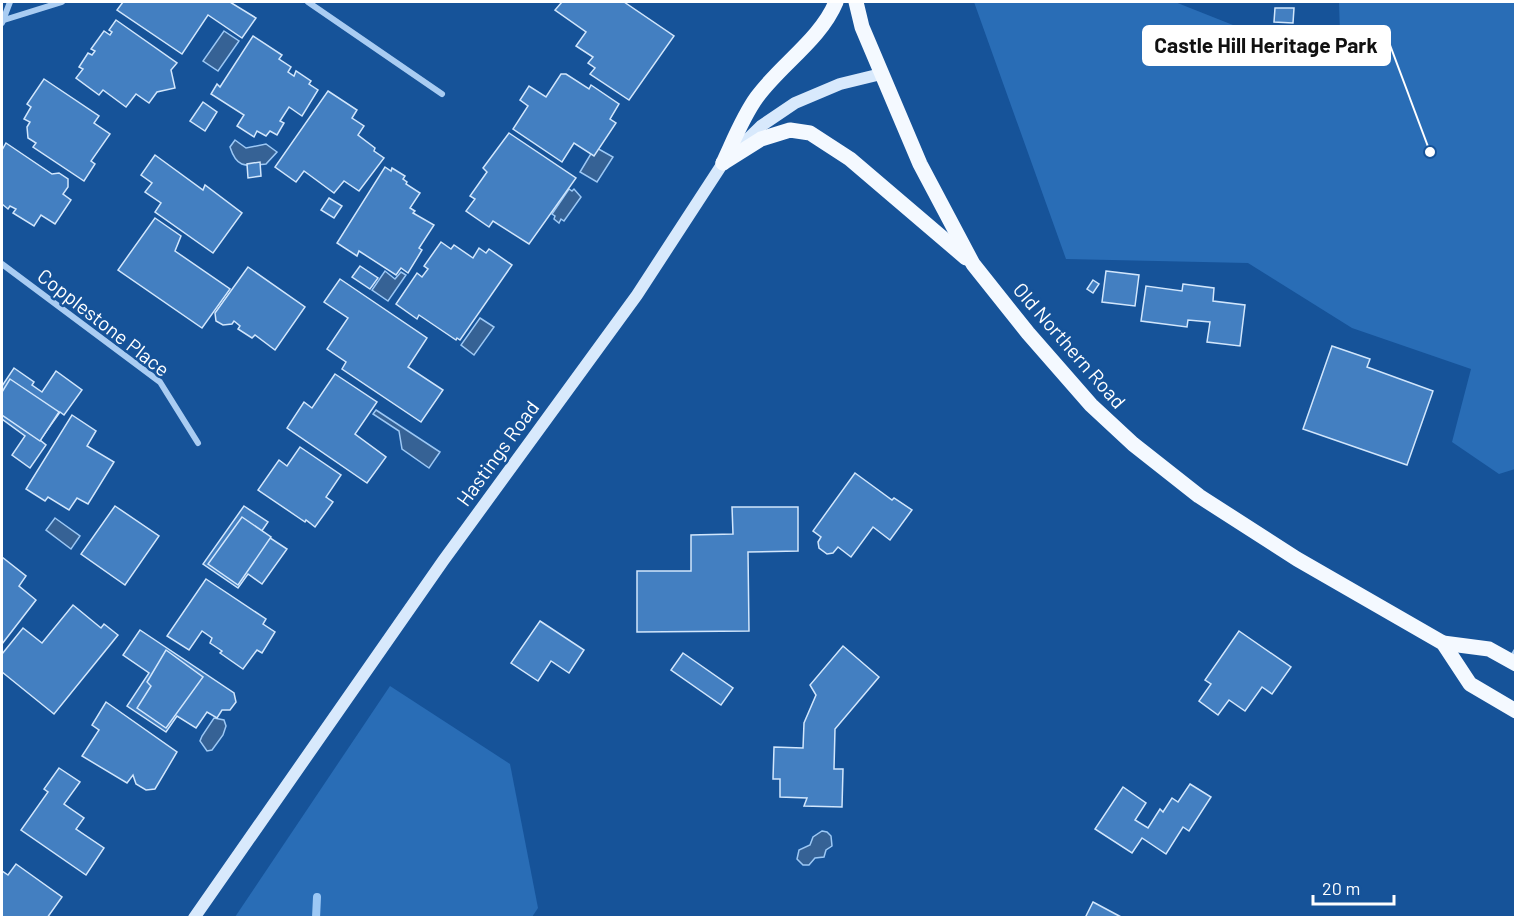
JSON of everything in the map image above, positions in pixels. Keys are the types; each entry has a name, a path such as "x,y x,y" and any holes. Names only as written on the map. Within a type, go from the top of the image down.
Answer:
{"main road":[{"path":"723,163 756,98 814,36 836,2"},
{"name":"Old Northern Road","path":"856,2 862,27 920,164 973,264 1028,333 1091,405 1133,444 1199,496 1297,558 1443,643 1489,649 1513,658"},
{"name":"Hastings Road","path":"194,918 470,524 637,295 723,163 761,126 795,103 840,84 881,74"},
{"path":"723,163 761,139 790,130 810,133 850,159 973,264"},
{"name":"Old Northern Road","path":"1443,643 1470,684 1515,711"}],"street":[{"path":"3,22 10,2"},
{"path":"3,22 62,2"},
{"path":"308,2 442,93"},
{"name":"Copplestone Place","path":"2,264 160,382 198,442"}],"shaded area":[{"path":"974,2 1175,2 1316,58 1341,64 1339,2 1515,2 1515,469 1499,474 1452,442 1471,369 1352,328 1248,263 1066,259"},
{"path":"224,31 239,41 218,71 203,61"},
{"path":"235,140 246,148 266,144 277,152 266,164 239,163 230,147"},
{"path":"595,147 613,157 597,182 580,172"},
{"path":"569,189 572,191 574,189 581,197 564,221 561,219 559,223 552,214"},
{"path":"385,271 395,279 401,272 406,275 388,301 372,290"},
{"path":"480,318 494,327 474,355 461,345"},
{"path":"376,410 440,452 429,468 402,449 399,431 373,414"},
{"path":"55,518 80,536 71,549 46,530"},
{"path":"390,686 510,764 538,908 532,917 235,917"},
{"path":"214,718 224,720 226,726 223,735 212,750 207,751 200,741"},
{"path":"822,831 831,836 832,846 826,850 824,857 815,858 809,865 803,865 797,859 799,850 810,845 813,837"}],"building":[{"path":"123,2 230,2 256,18 242,38 208,15 182,54 117,10"},
{"path":"562,2 624,2 674,36 629,100 590,74 595,68 588,63 593,57 576,46 586,32 555,10"},
{"path":"1275,8 1294,8 1293,23 1274,22"},
{"path":"116,20 177,63 171,70 175,88 157,92 149,103 136,94 126,107 103,90 99,95 76,78 83,69 79,67 88,53 92,55 95,51 91,49 104,31 110,35 112,32 109,30"},
{"path":"253,36 282,55 279,59 291,67 288,72 294,76 296,71 311,81 309,84 318,90 302,116 289,107 280,121 284,123 277,135 270,131 266,136 257,131 254,137 237,126 244,115 211,94 217,84 220,87"},
{"path":"561,74 566,74 589,89 591,85 619,104 610,119 616,123 594,156 574,143 562,162 513,129 528,106 520,100 529,86 546,97"},
{"path":"44,79 99,116 94,123 110,134 91,161 95,164 84,181 33,147 36,143 28,138 27,127 30,122 24,119 31,107 27,104"},
{"path":"328,91 357,110 352,118 364,126 358,135 384,158 359,191 344,181 334,193 304,171 296,182 275,167"},
{"path":"203,102 217,112 205,131 190,121"},
{"path":"509,133 576,178 529,244 493,221 489,227 466,211 475,199 470,196 487,172 483,168"},
{"path":"6,143 52,174 59,173 68,179 68,187 63,194 71,200 55,224 41,215 34,226 13,213 16,209 10,206 8,209 2,204 2,150"},
{"path":"155,155 203,190 205,185 242,213 213,253 155,212 161,203 145,192 152,183 141,175"},
{"path":"260,162 261,176 248,178 247,164"},
{"path":"385,167 391,171 392,168 405,176 403,179 407,182 406,184 420,193 410,208 415,211 413,213 434,225 419,248 422,250 408,273 401,268 396,275 359,251 357,256 337,243"},
{"path":"329,198 342,206 334,218 321,210"},
{"path":"155,218 181,236 175,251 230,289 202,328 118,270"},
{"path":"441,242 451,249 454,245 473,258 479,248 486,253 489,249 512,265 460,340 457,338 456,340 419,315 417,319 396,304 417,273 422,277 428,269 424,266"},
{"path":"360,266 378,278 370,289 352,277"},
{"path":"248,267 305,307 275,350 255,335 252,338 238,329 240,326 234,321 232,324 223,325 216,321 215,313"},
{"path":"1106,271 1139,275 1135,306 1102,302"},
{"path":"340,279 427,338 408,367 443,390 421,422 342,369 346,362 327,349 348,318 324,302"},
{"path":"1093,280 1099,284 1093,293 1087,289"},
{"path":"1183,284 1214,288 1213,301 1245,305 1240,346 1207,342 1210,322 1188,320 1187,327 1141,321 1146,286 1182,291"},
{"path":"1332,346 1370,359 1367,367 1433,391 1407,465 1303,429"},
{"path":"14,368 34,382 32,385 42,392 56,371 82,390 64,415 60,412 40,440 46,445 30,468 12,455 25,436 2,419 2,386"},
{"path":"335,374 377,402 355,434 386,457 367,483 287,428 304,402 312,408"},
{"path":"10,379 59,412 40,441 2,415 2,392"},
{"path":"72,415 96,431 87,446 114,462 88,504 77,498 69,510 48,497 45,501 26,489"},
{"path":"300,447 341,475 326,497 333,502 315,527 258,490 279,460 287,466"},
{"path":"855,473 892,500 894,498 912,510 890,540 873,527 851,557 838,547 833,553 827,554 819,548 818,542 821,537 813,531"},
{"path":"115,506 159,536 125,585 81,554"},
{"path":"244,506 268,522 261,532 287,549 262,584 248,574 238,588 203,564"},
{"path":"732,507 798,507 798,551 748,552 749,631 637,632 637,571 691,571 691,535 733,534"},
{"path":"242,517 271,537 238,585 208,564"},
{"path":"2,557 26,576 19,586 36,600 2,644"},
{"path":"206,579 266,619 263,624 275,632 262,653 257,650 243,669 220,653 222,651 210,643 212,638 202,631 189,650 167,636"},
{"path":"73,605 101,628 104,624 118,635 54,714 2,672 2,654 23,628 42,643"},
{"path":"540,621 584,650 569,673 551,661 538,681 511,663"},
{"path":"140,630 234,693 236,702 230,710 222,710 217,718 207,712 196,728 177,716 166,732 127,706 149,673 123,655"},
{"path":"1239,631 1291,667 1272,694 1262,687 1245,711 1229,700 1218,715 1199,701 1211,684 1205,680"},
{"path":"843,646 879,677 835,729 834,769 843,769 842,807 804,806 807,798 780,797 780,779 773,779 774,747 803,748 804,723 816,695 810,685"},
{"path":"166,650 203,677 166,728 137,708 151,686 147,682"},
{"path":"683,653 733,688 721,705 671,670"},
{"path":"106,702 177,752 155,789 146,790 136,784 133,775 127,783 82,756 99,730 92,725"},
{"path":"59,768 80,782 64,804 84,818 76,829 104,848 86,875 21,830 48,792 44,789"},
{"path":"1190,784 1211,797 1189,831 1183,827 1166,854 1142,838 1132,853 1095,829 1123,787 1146,803 1135,820 1148,828 1160,809 1163,812 1172,798 1178,802"},
{"path":"16,864 62,897 47,918 2,918 2,871 8,875"},
{"path":"1093,902 1123,918 1085,918"}],"waterway":[{"path":"316,918 317,897"}],"place":[{"name":"Castle Hill Heritage Park","path":"1430,152"}]}
